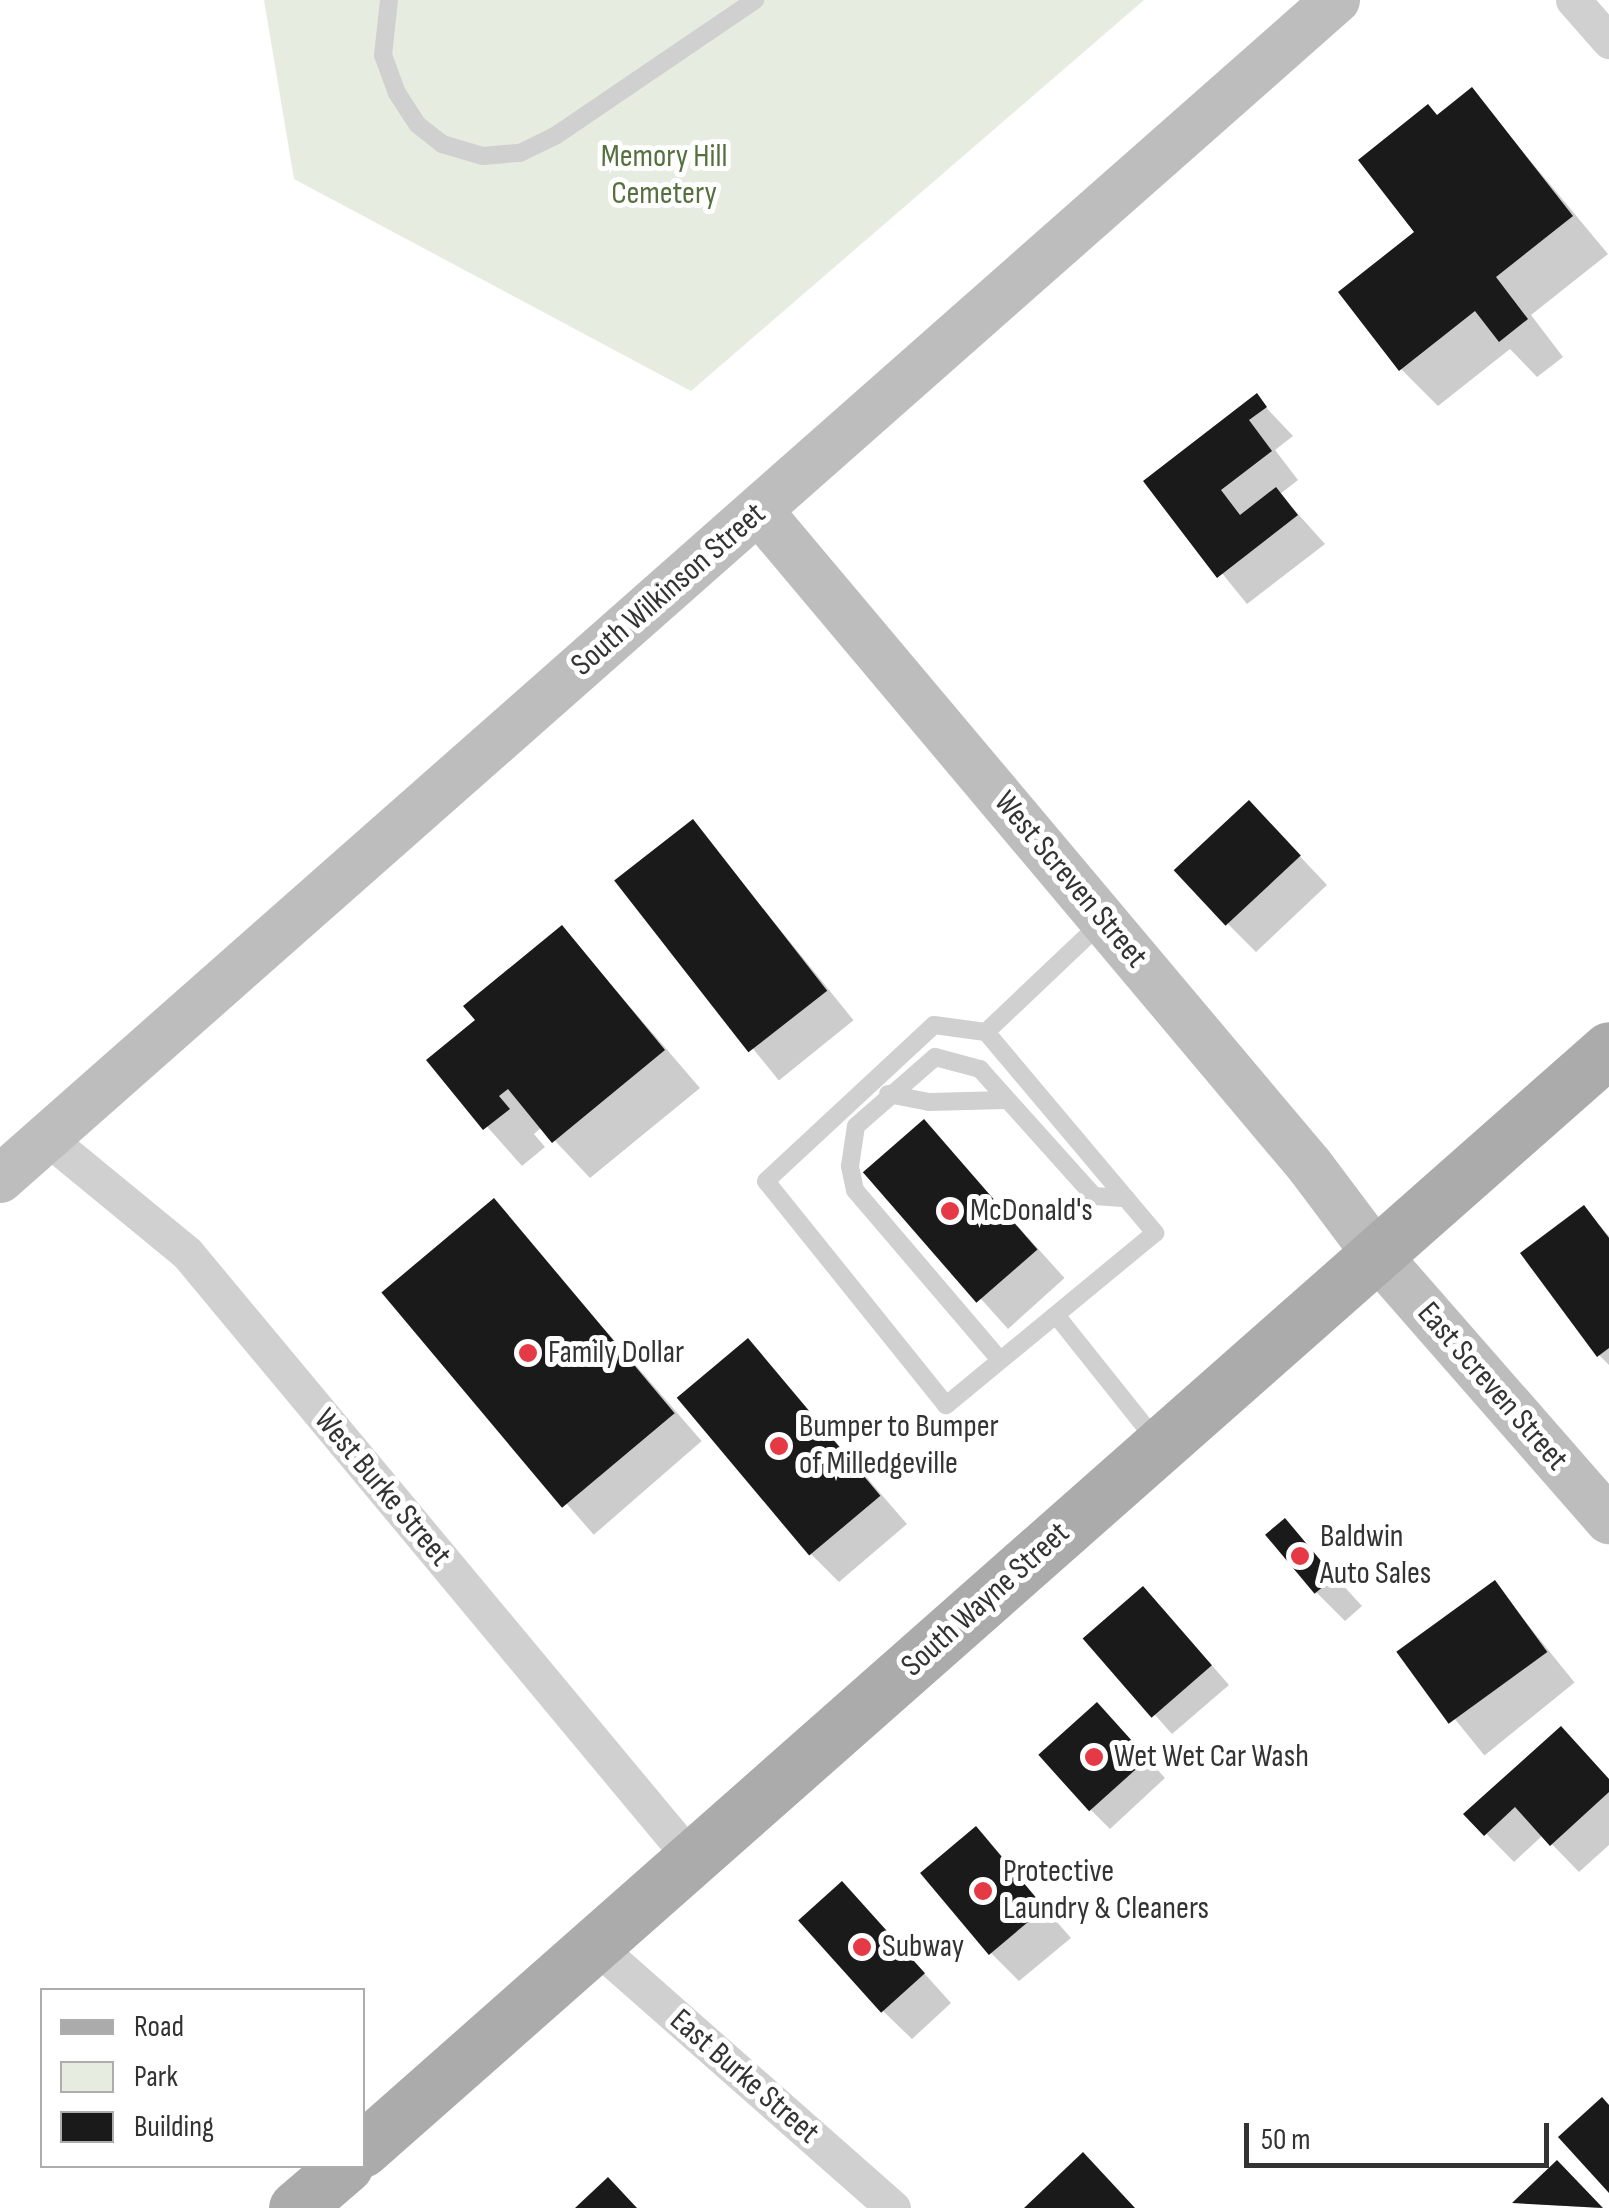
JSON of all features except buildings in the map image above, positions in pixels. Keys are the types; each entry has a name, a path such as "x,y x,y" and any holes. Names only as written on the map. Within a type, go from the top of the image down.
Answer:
{"main road":[{"name":"South Wayne Street","path":"365,2147 694,1862 1609,1049"},
{"path":"296,2208 343,2168"}],"street":[{"name":"South Wilkinson Street","path":"0,1178 1336,0"},
{"path":"1573,0 1609,40"},
{"name":"West Screven Street","path":"758,511 1104,920 1376,1254"},
{"name":"West Burke Street","path":"47,1138 187,1253 694,1862"},
{"name":"East Screven Street","path":"1376,1254 1609,1520"},
{"name":"East Burke Street","path":"596,1946 893,2208"}],"lane":[{"path":"389,0 383,55 397,93 418,125 442,144 483,156 520,153 555,136 755,0"},
{"path":"986,1032 1104,920"},
{"path":"934,1025 986,1032 1126,1198 1155,1233 946,1405 766,1181 934,1025"},
{"path":"1000,1360 855,1190 850,1166 856,1126 888,1094 935,1057 980,1070 1094,1196 1126,1198"},
{"path":"888,1094 929,1102 1005,1100"},
{"path":"1056,1315 1160,1445"}],"green space":[{"name":"Memory Hill Cemetery","path":"264,0 1144,0 691,391 294,179"}],"place":[{"name":"McDonald's","path":"950,1211"},
{"name":"Family Dollar","path":"528,1353"},
{"name":"Bumper to Bumper of Milledgeville","path":"779,1446"},
{"name":"Baldwin Auto Sales","path":"1300,1556"},
{"name":"Wet Wet Car Wash","path":"1094,1757"},
{"name":"Protective Laundry & Cleaners","path":"983,1891"},
{"name":"Subway","path":"862,1947"}]}
